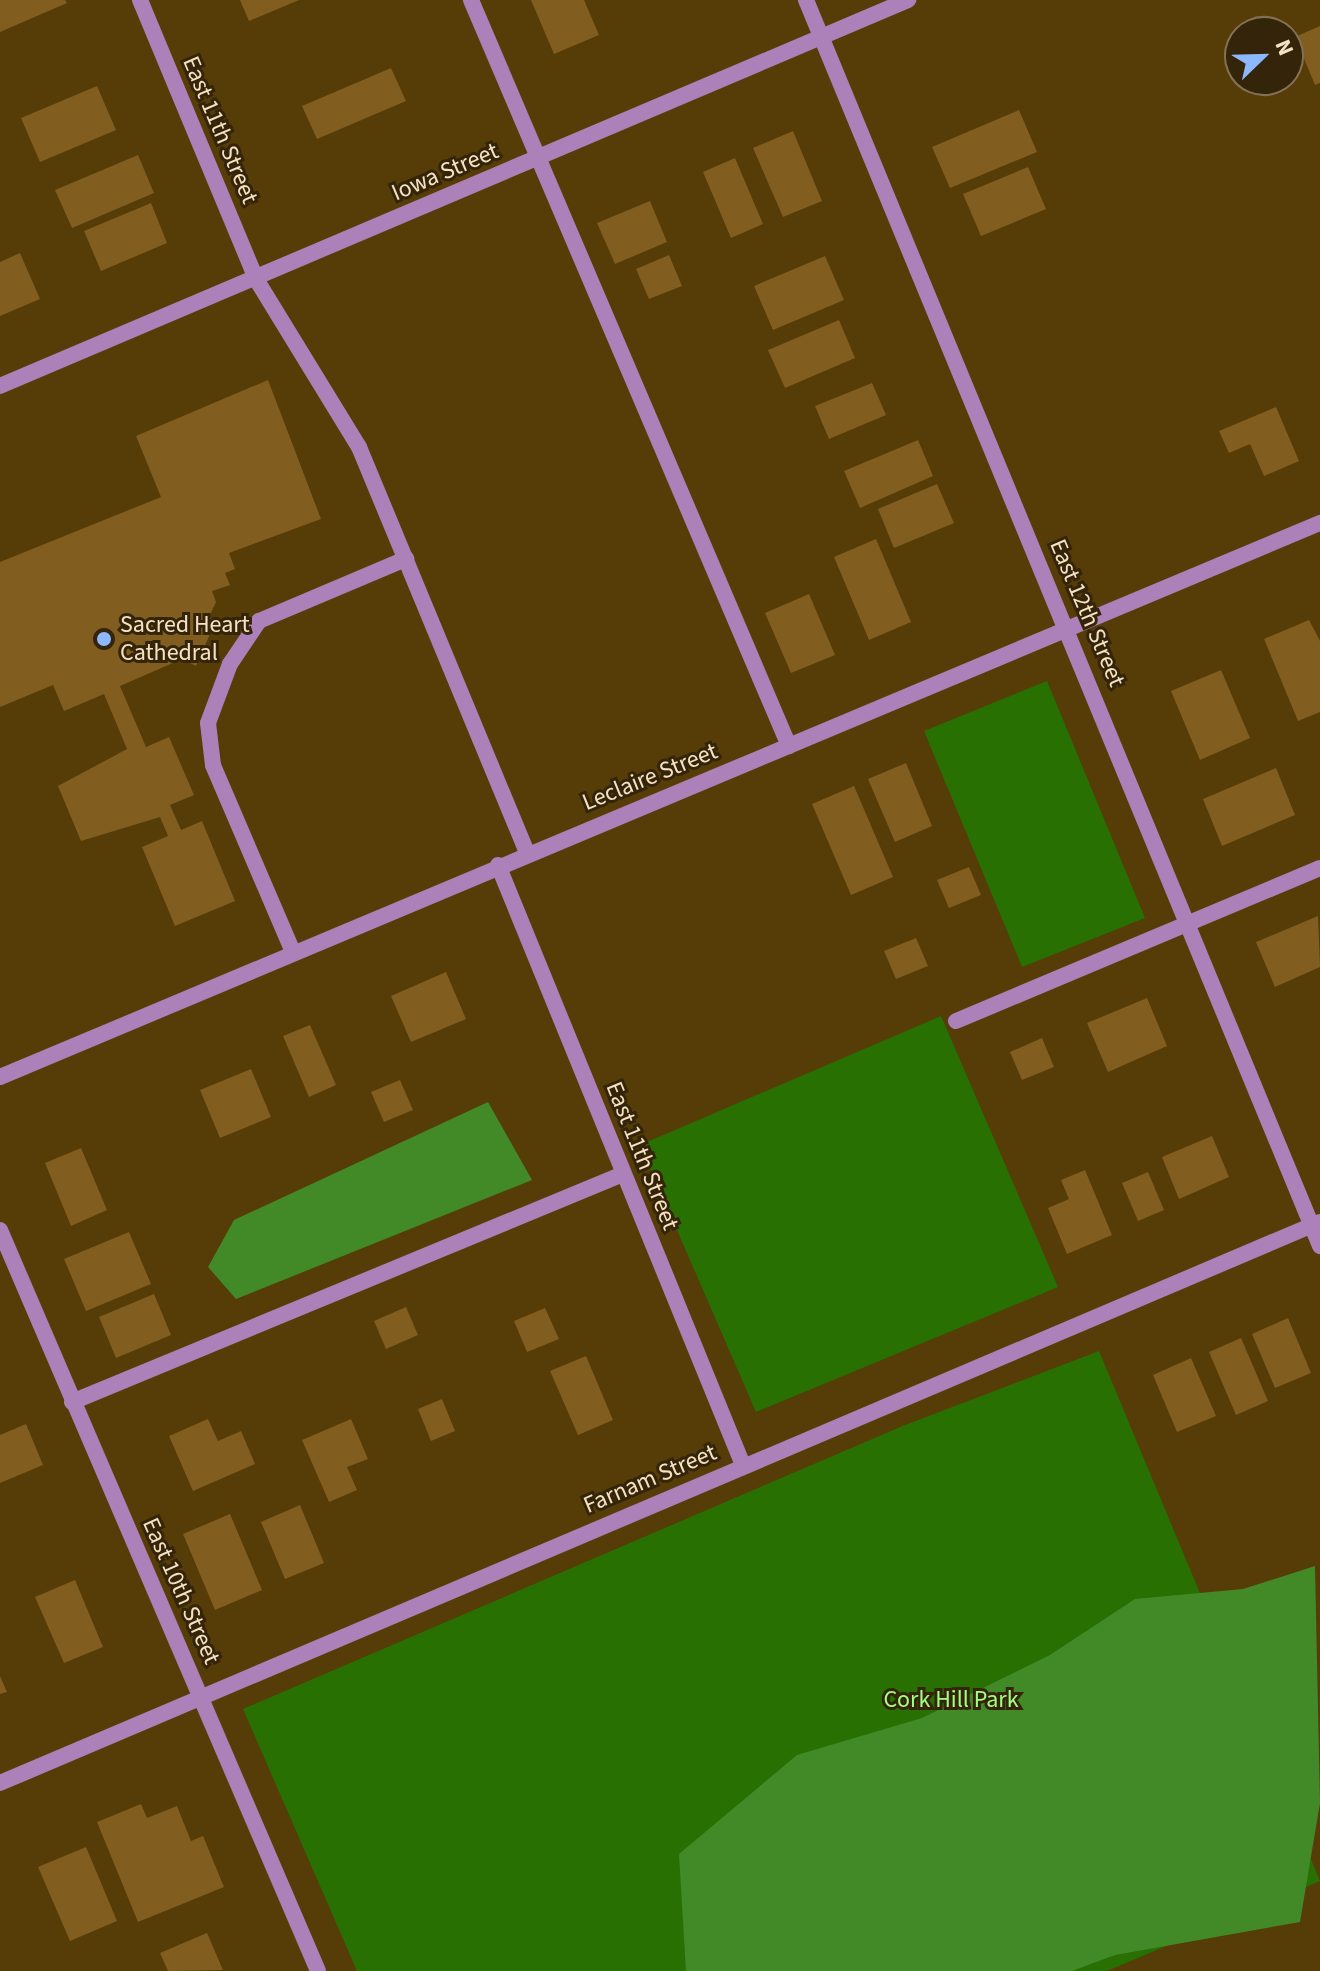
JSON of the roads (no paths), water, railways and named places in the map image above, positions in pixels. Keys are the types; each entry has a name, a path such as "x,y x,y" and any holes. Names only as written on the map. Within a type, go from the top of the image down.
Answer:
{"street":[{"name":"East 11th Street","path":"140,0 256,279 359,447 527,852"},
{"path":"471,0 789,746"},
{"name":"East 12th Street","path":"806,0 1068,630 1185,923 1316,1224 1320,1246"},
{"name":"Iowa Street","path":"0,386 908,0"},
{"name":"Leclaire Street","path":"0,1077 527,852 789,746 1320,523"},
{"path":"293,952 213,765 208,723 230,664 259,621 406,559"},
{"name":"East 11th Street","path":"498,865 743,1465"},
{"path":"956,1021 1320,868"},
{"path":"72,1402 623,1174"},
{"name":"Farnam Street","path":"0,1783 1316,1224"},
{"name":"East 10th Street","path":"0,1230 318,1971"}],"place":[{"name":"Sacred Heart Cathedral","path":"104,639"}],"park label":[{"name":"Cork Hill Park","path":"951,1700"}]}
